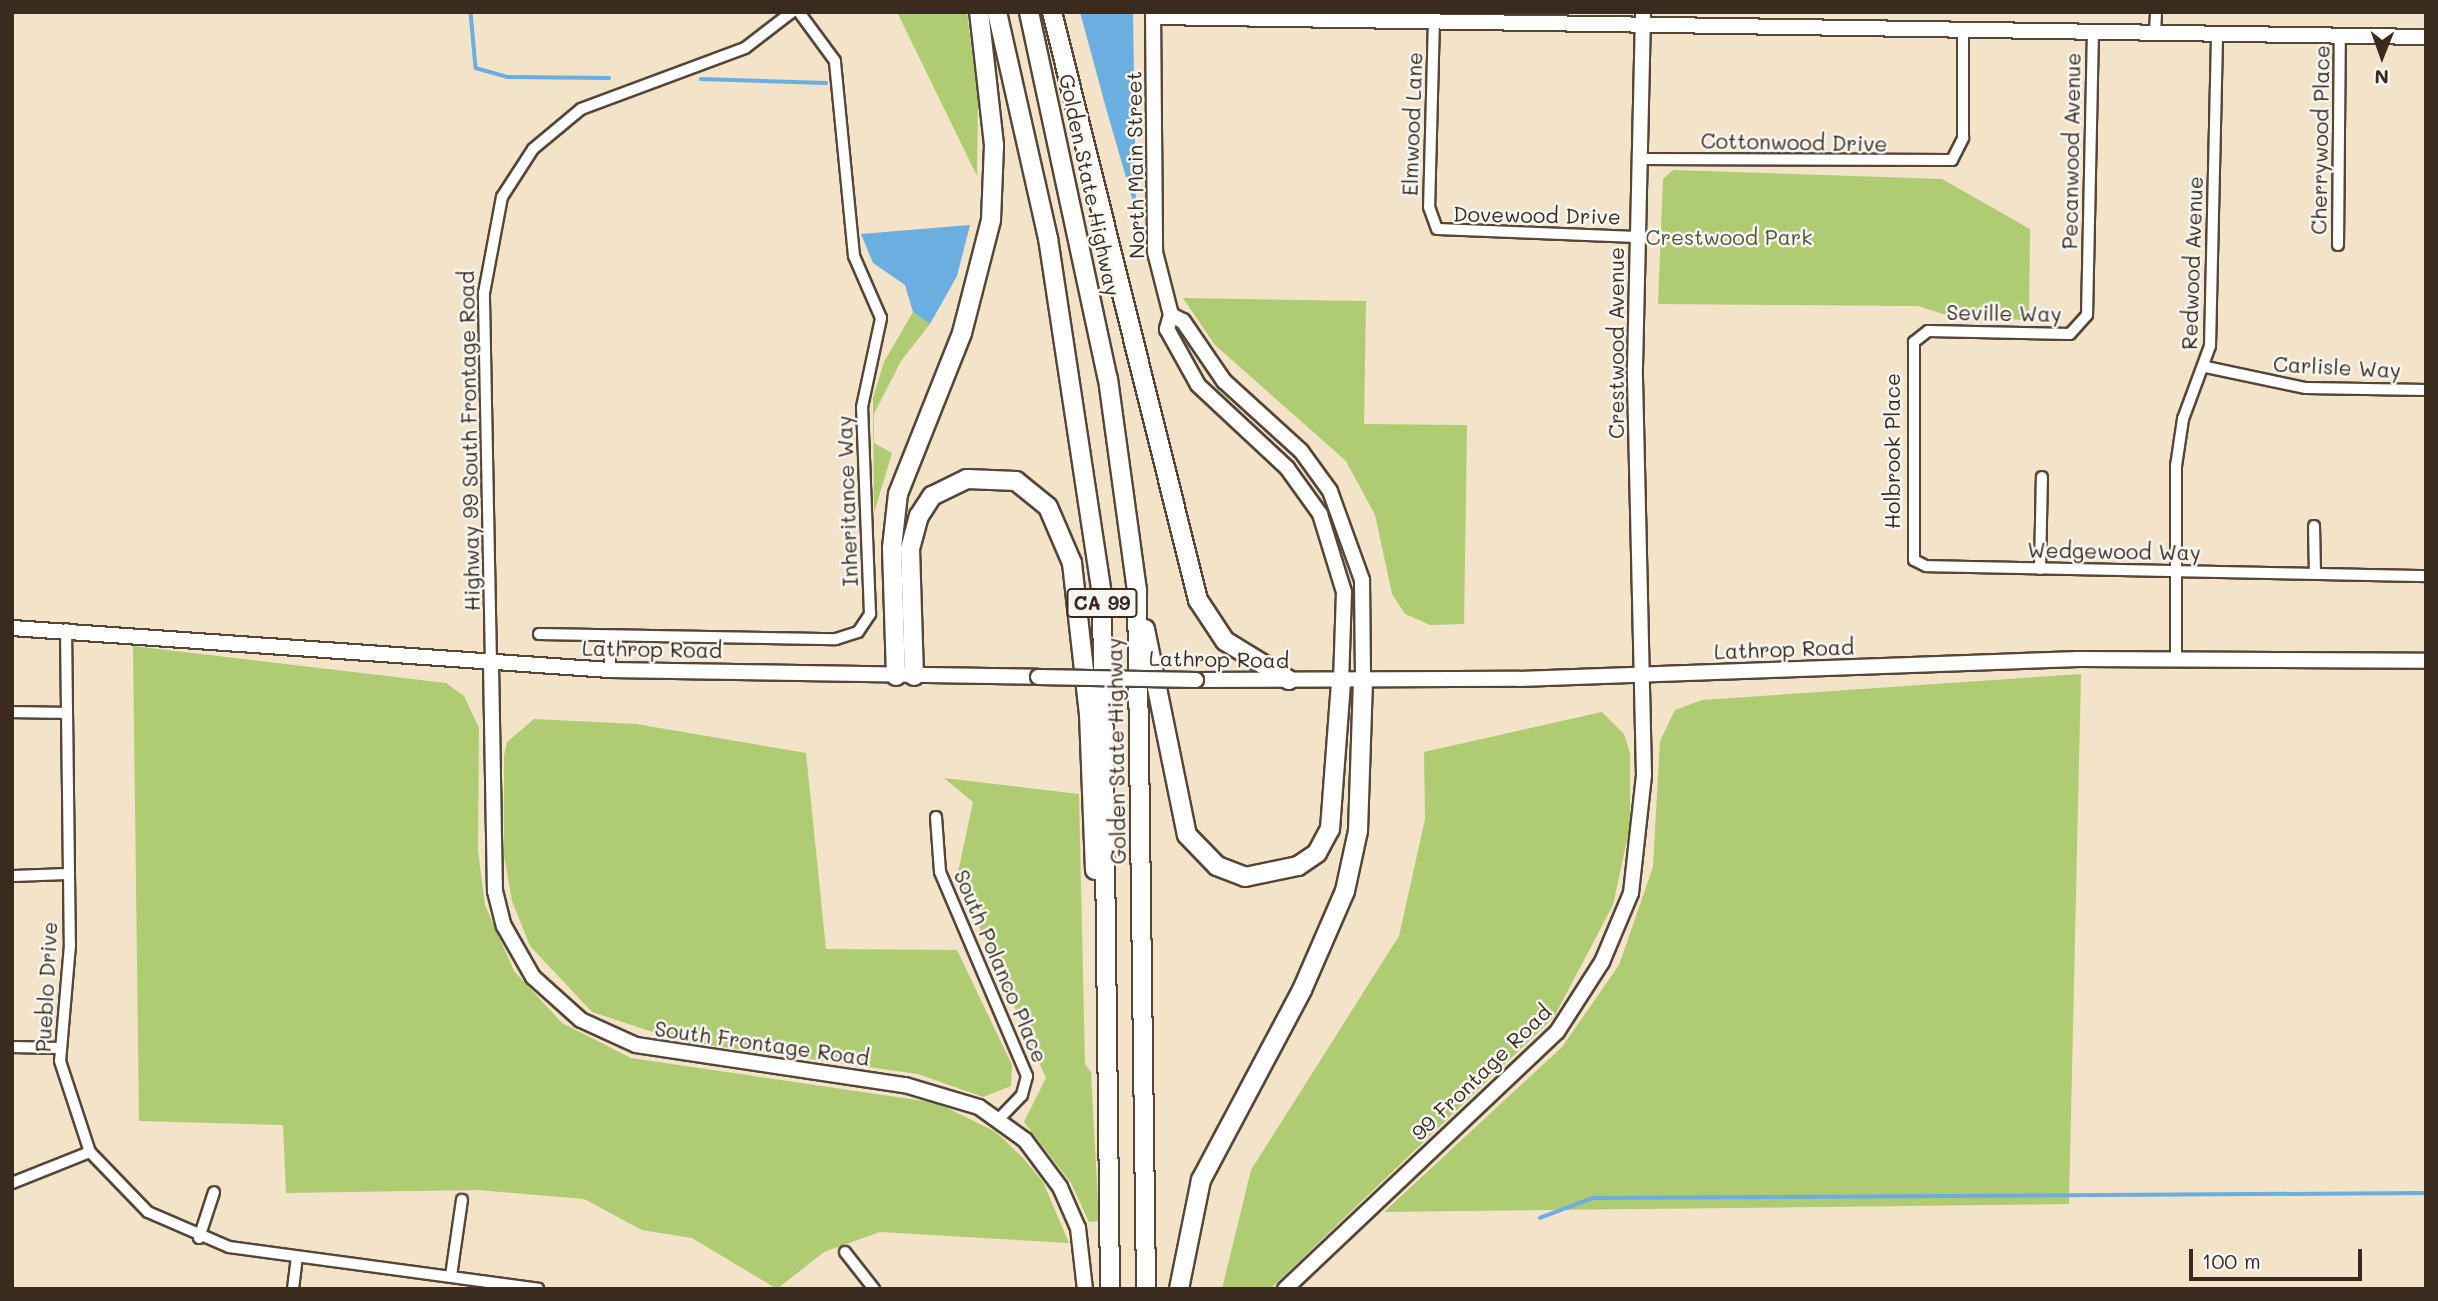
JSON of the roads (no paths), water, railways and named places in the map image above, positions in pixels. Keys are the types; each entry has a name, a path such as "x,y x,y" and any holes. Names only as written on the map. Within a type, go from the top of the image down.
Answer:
{"highway":[{"path":"905,676 891,548 898,495 962,332 993,208 994,145 979,12"},
{"name":"Golden State Highway","path":"997,12 1048,238 1102,594 1110,1289"},
{"name":"Golden State Highway","path":"1029,12 1110,391 1137,590 1146,1289"},
{"path":"1052,12 1198,600 1225,641 1289,681"},
{"path":"905,676 910,549 919,516 932,496 967,479 1016,481 1059,522 1075,589 1089,714 1108,1204"},
{"path":"1137,590 1184,827 1203,855 1229,872 1283,874 1323,843 1333,818 1341,681"},
{"path":"1179,1289 1201,1180 1302,990 1345,891 1358,831 1363,681"}],"street":[{"name":"Highway 99 South Frontage Road","path":"491,664 484,293 502,197 533,149 580,108 746,48 792,12"},
{"name":"Inheritance Way","path":"539,634 836,639 858,632 870,614 862,407 881,318 854,256 835,61 799,12"},
{"path":"2155,32 2156,12"},
{"path":"1153,15 1434,19 1643,18 1963,29 2426,37"},
{"name":"North Main Street","path":"1153,15 1155,252 1171,315 1167,329 1198,385 1287,468 1325,526 1344,592 1341,681"},
{"name":"Crestwood Avenue","path":"1642,674 1638,237 1642,159 1643,18"},
{"name":"Elmwood Lane","path":"1434,19 1429,207 1437,229"},
{"name":"Cottonwood Drive","path":"1642,159 1946,163 1963,138 1963,29"},
{"name":"Pecanwood Avenue","path":"2087,272 2093,30"},
{"name":"Redwood Avenue","path":"2176,657 2179,437 2206,367 2217,33"},
{"name":"Cherrywood Place","path":"2338,246 2340,34"},
{"name":"Dovewood Drive","path":"1437,229 1638,237"},
{"name":"Seville Way","path":"1914,342 1928,331 2070,334 2087,315 2087,272"},
{"path":"1171,315 1183,321 1224,382 1301,451 1330,491 1362,580 1363,681"},
{"name":"Holbrook Place","path":"1914,342 1909,530 1914,560"},
{"name":"Carlisle Way","path":"2206,367 2281,385 2426,390"},
{"path":"2040,569 2042,477"},
{"path":"2314,526 2315,572"},
{"name":"Wedgewood Way","path":"1914,560 1926,566 2426,576"},
{"name":"Lathrop Road","path":"12,628 66,629 491,664 610,670 1196,680 1363,681 2176,657 2426,661"},
{"name":"Pueblo Drive","path":"66,629 70,945 59,1048 73,1115 90,1152 148,1212 199,1238 297,1258 538,1289"},
{"path":"610,636 610,670"},
{"name":"South Frontage Road","path":"491,664 495,891 515,950 557,1002 636,1045 940,1091 998,1119 1024,1140 1060,1187 1078,1228 1085,1289"},
{"name":"99 Frontage Road","path":"1285,1289 1527,1063 1583,998 1623,915 1636,872 1644,802 1642,674"},
{"path":"12,712 66,713"},
{"name":"South Polanco Place","path":"936,817 943,880 1027,1076 1022,1095 998,1119"},
{"path":"12,876 69,874"},
{"path":"12,1047 59,1048"},
{"path":"12,1183 90,1152"},
{"path":"199,1238 214,1192"},
{"path":"451,1276 462,1200"},
{"path":"845,1252 874,1289"},
{"path":"293,1289 297,1258"}],"water":[{"path":"1080,12 1133,12 1136,212 1106,108"},
{"path":"970,225 957,276 930,324 913,312 905,285 873,263 861,234"}],"waterway":[{"path":"471,12 476,68 507,77 609,78"},
{"path":"701,79 826,83"},
{"path":"1540,1218 1593,1198 2426,1193"}],"park label":[{"name":"Crestwood Park","path":"1729,237"}]}
